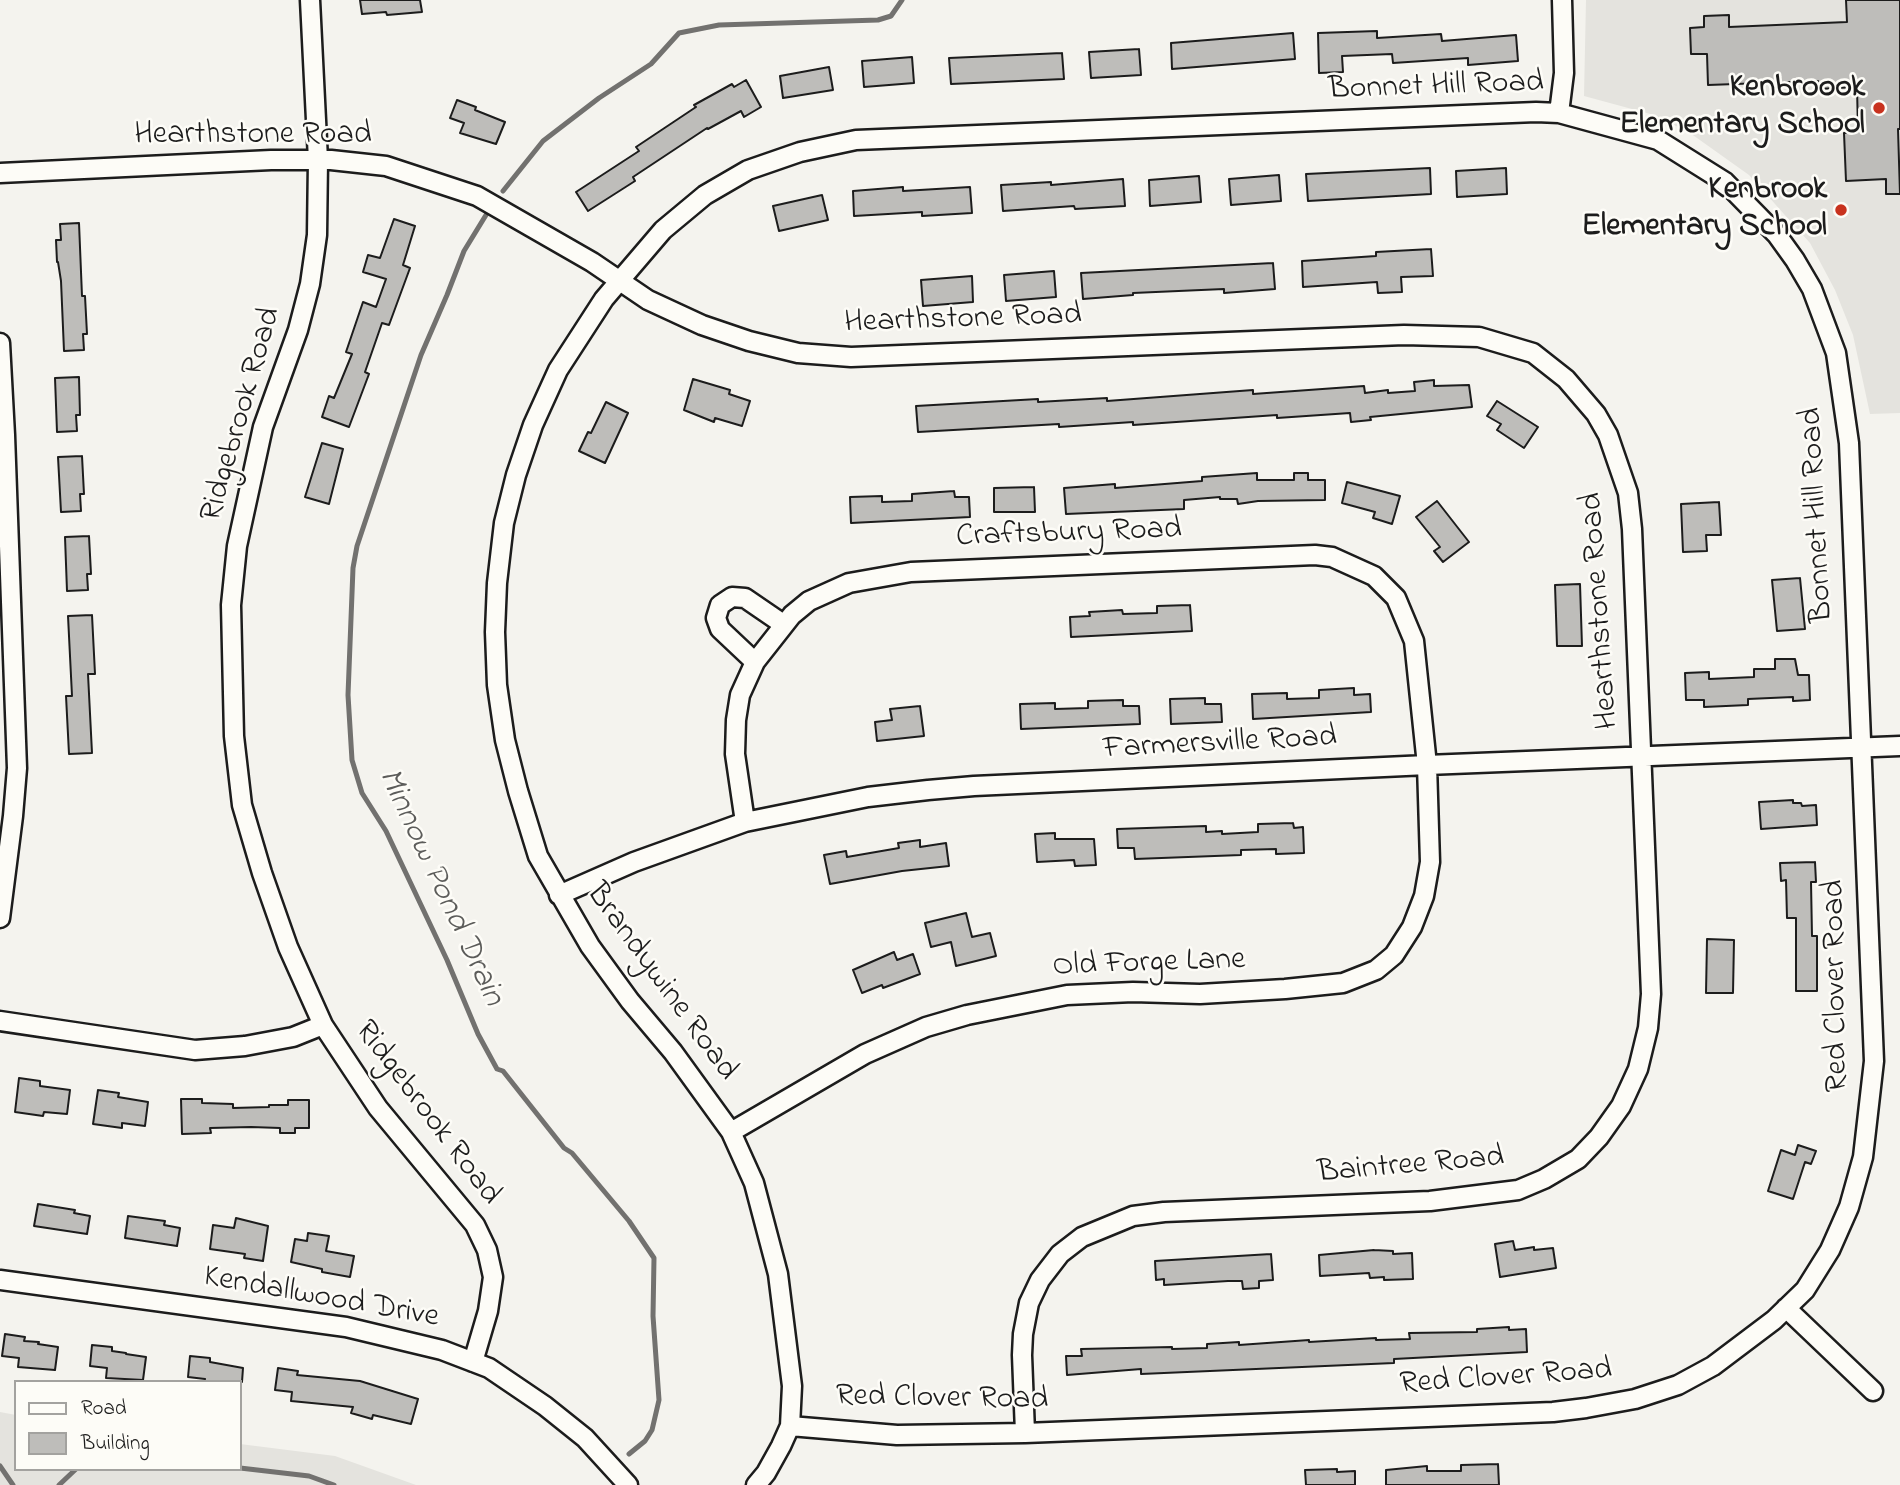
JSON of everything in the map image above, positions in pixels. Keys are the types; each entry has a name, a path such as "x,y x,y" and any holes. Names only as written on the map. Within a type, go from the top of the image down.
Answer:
{"street":[{"name":"Ridgebrook Road","path":"310,0 318,160 317,236 310,284 298,330 263,427 237,546 230,605 234,736 242,805 288,947 323,1025 378,1108 475,1225 487,1250 493,1277 488,1311 473,1362"},
{"path":"1559,114 1564,73 1563,0"},
{"name":"Bonnet Hill Road","path":"618,279 663,230 705,195 748,170 800,152 856,140 1522,113 1559,114 1658,140 1725,182 1777,235 1812,289 1836,353 1849,443 1861,748"},
{"name":"Hearthstone Road","path":"0,173 258,160 318,160 386,166 477,196 530,225 648,300 702,326 749,341 798,352 838,356 1404,335 1479,337 1533,353 1566,379 1596,414 1608,435 1628,493 1632,529 1641,757"},
{"name":"Brandywine Road","path":"618,279 558,370 533,425 504,523 497,583 497,685 505,740 538,856 590,946 630,1001 673,1052 730,1132 754,1183 778,1275 792,1386 790,1426 766,1474 756,1485"},
{"path":"0,343 17,768 0,918"},
{"name":"Craftsbury Road","path":"745,822 735,754 736,720 740,695 755,662 783,624 809,601 849,583 911,572 1332,556 1374,576 1396,598 1414,641 1427,765"},
{"path":"755,662 720,629 716,618 720,605 732,597 746,598 783,624"},
{"name":"Farmersville Road","path":"559,895 634,862 745,822 868,797 974,786 1900,746"},
{"name":"Red Clover Road","path":"790,1426 897,1435 1025,1433 1553,1412 1635,1399 1678,1385 1713,1366 1774,1320 1805,1290 1830,1250 1849,1207 1863,1157 1874,1061 1861,748"},
{"name":"Baintree Road","path":"1025,1433 1022,1354 1029,1303 1040,1280 1060,1254 1082,1237 1133,1216 1164,1212 1430,1201 1518,1190 1544,1179 1578,1159 1599,1137 1621,1106 1638,1069 1648,1028 1651,994 1641,757"},
{"name":"Old Forge Lane","path":"730,1132 865,1055 926,1027 967,1015 1067,995 1133,992 1200,994 1343,983 1376,970 1394,955 1412,927 1424,896 1430,862 1427,765"},
{"path":"0,1021 195,1050 245,1046 293,1037 323,1025"},
{"name":"Kendallwood Drive","path":"0,1280 346,1327 442,1350 489,1368 545,1406 585,1438 628,1485"},
{"path":"1786,1308 1873,1391"}],"shaded area":[{"name":"Kenbrook Elementary School","path":"1586,0 1900,0 1900,413 1870,414 1853,335 1835,290 1810,243 1749,175 1690,133 1654,115 1584,96"},
{"path":"0,1412 14,1415 14,1471 242,1471 242,1444 335,1456 416,1485 0,1485"}],"building":[{"path":"360,0 420,0 422,12 362,14"},
{"name":"Kenbroook Elementary School","path":"1846,0 1900,0 1900,194 1886,194 1886,179 1846,181 1844,133 1858,132 1857,87 1818,89 1818,81 1708,85 1707,54 1691,54 1690,28 1704,27 1704,16 1729,15 1729,27 1847,22"},
{"path":"1377,31 1377,38 1441,34 1442,41 1516,35 1518,61 1468,65 1468,58 1393,63 1392,54 1342,56 1343,72 1319,73 1318,33"},
{"path":"1293,33 1295,59 1172,69 1171,43"},
{"path":"1139,49 1141,75 1091,78 1089,52"},
{"path":"1062,53 1064,79 951,84 949,58"},
{"path":"912,57 914,83 864,87 862,61"},
{"path":"829,67 833,90 783,98 780,76"},
{"path":"746,80 761,107 744,117 741,111 707,128 633,177 635,181 588,211 576,192 639,151 636,147 696,107 694,105 732,84 734,87"},
{"path":"457,100 505,122 496,144 460,133 464,123 450,118"},
{"path":"1430,168 1431,194 1308,201 1306,174"},
{"path":"1506,168 1507,194 1457,197 1456,171"},
{"path":"1279,175 1281,201 1231,205 1229,179"},
{"path":"1199,176 1201,202 1150,206 1149,180"},
{"path":"1123,179 1125,206 1003,211 1001,185 1051,182 1051,185"},
{"path":"903,187 903,191 970,187 972,213 922,216 922,212 854,216 853,191"},
{"path":"822,195 828,220 779,231 773,206"},
{"path":"394,219 415,226 403,265 410,268 389,325 382,323 365,372 369,374 349,427 322,417 329,396 334,398 352,354 346,352 363,302 376,307 386,279 363,272 368,255 380,258"},
{"path":"79,223 82,296 85,296 87,334 83,334 84,350 64,351 56,240 61,240 60,224"},
{"path":"1431,249 1433,276 1401,277 1402,292 1378,293 1377,282 1303,287 1302,261 1376,256 1376,252"},
{"path":"1273,263 1275,289 1224,293 1224,289 1133,293 1083,299 1081,273"},
{"path":"1054,271 1056,297 1006,301 1004,275"},
{"path":"972,276 973,302 923,306 921,280"},
{"path":"79,377 80,415 76,415 77,431 57,432 55,378"},
{"path":"693,379 730,390 729,394 750,401 742,426 715,418 714,422 684,410"},
{"path":"1434,380 1434,386 1469,385 1472,407 1370,417 1371,420 1351,422 1350,413 1133,425 1133,422 1059,427 1059,424 918,432 916,406 1038,399 1038,402 1107,398 1107,401 1253,390 1253,394 1364,386 1365,393 1388,390 1388,393 1415,391 1414,382"},
{"path":"1497,401 1538,427 1524,448 1497,430 1501,424 1487,416"},
{"path":"606,402 628,413 605,463 579,451"},
{"path":"322,443 343,449 329,504 305,497"},
{"path":"82,456 84,494 80,494 81,511 61,512 58,457"},
{"path":"1257,473 1257,480 1294,480 1294,473 1308,473 1308,480 1325,480 1325,500 1238,504 1237,499 1220,497 1184,500 1184,509 1066,514 1064,488 1115,484 1115,488 1202,481 1202,477"},
{"path":"1347,482 1400,496 1392,524 1373,518 1375,512 1342,503"},
{"path":"1034,487 1035,512 994,512 994,488"},
{"path":"954,491 955,497 969,497 970,517 851,523 850,497 882,496 882,502 912,501 912,494"},
{"path":"1437,501 1469,542 1443,562 1434,551 1440,547 1416,517"},
{"path":"1719,502 1721,535 1706,535 1707,551 1683,552 1681,504"},
{"path":"89,536 91,574 87,574 88,590 67,591 65,537"},
{"path":"1800,578 1805,629 1777,631 1772,580"},
{"path":"1580,584 1582,646 1557,646 1555,585"},
{"path":"1190,605 1192,631 1071,637 1070,617 1090,616 1089,612 1122,610 1123,614 1157,613 1157,606"},
{"path":"92,615 95,674 88,674 92,753 69,754 66,696 72,696 68,616"},
{"path":"1775,659 1795,659 1798,675 1809,675 1810,700 1793,701 1793,697 1748,699 1748,705 1704,707 1704,700 1686,700 1685,673 1709,672 1709,679 1754,677 1754,669 1775,669"},
{"path":"1354,688 1354,695 1370,694 1371,712 1253,719 1252,694 1287,693 1287,699 1319,698 1319,690"},
{"path":"1205,698 1205,704 1221,704 1222,722 1171,724 1170,699"},
{"path":"1123,700 1123,706 1139,706 1140,724 1021,729 1020,704 1055,703 1055,709 1088,708 1088,701"},
{"path":"920,706 924,736 877,741 875,722 892,720 890,709"},
{"path":"1793,800 1793,803 1801,803 1802,806 1816,805 1817,825 1761,829 1759,802"},
{"path":"1293,823 1294,828 1303,827 1304,853 1276,854 1276,849 1241,850 1241,855 1135,859 1134,848 1118,848 1117,829 1206,826 1206,832 1222,831 1222,834 1258,832 1258,824"},
{"path":"1055,833 1055,839 1094,839 1096,865 1075,866 1074,860 1037,862 1035,834"},
{"path":"920,840 920,847 946,843 949,866 830,884 824,855 846,851 847,857 899,848 898,843"},
{"path":"1815,862 1816,882 1811,882 1812,936 1817,936 1817,991 1796,991 1796,918 1787,918 1786,880 1781,881 1780,863"},
{"path":"966,913 972,937 990,933 996,956 956,966 951,942 931,947 925,923"},
{"path":"1707,939 1734,940 1733,993 1706,993"},
{"path":"894,952 897,960 913,954 920,974 862,993 853,970"},
{"path":"19,1078 40,1081 40,1086 70,1090 67,1114 44,1112 43,1116 15,1112"},
{"path":"98,1090 119,1093 118,1097 148,1102 145,1126 122,1123 122,1128 93,1124"},
{"path":"181,1099 233,1104 233,1108 288,1105 288,1100 309,1100 309,1128 295,1128 295,1133 280,1133 280,1128 210,1128 211,1133 182,1134"},
{"path":"1798,1145 1816,1151 1811,1164 1805,1162 1793,1199 1768,1191 1781,1150 1795,1155"},
{"path":"38,1204 75,1210 74,1213 90,1216 87,1234 34,1226"},
{"path":"128,1216 165,1221 164,1225 180,1228 177,1246 125,1238"},
{"path":"236,1218 268,1226 263,1261 244,1258 245,1254 210,1249 213,1225 234,1228"},
{"path":"308,1233 329,1236 326,1251 354,1256 350,1277 291,1262 295,1239 307,1241"},
{"path":"1513,1241 1515,1250 1553,1248 1556,1268 1500,1277 1495,1244"},
{"path":"1393,1251 1393,1254 1412,1253 1413,1279 1384,1280 1384,1277 1370,1278 1369,1273 1320,1276 1319,1255"},
{"path":"1271,1254 1273,1280 1259,1281 1259,1288 1243,1289 1242,1281 1164,1285 1164,1279 1156,1280 1155,1261"},
{"path":"1509,1327 1509,1330 1526,1329 1527,1352 1394,1359 1394,1363 1141,1374 1141,1369 1067,1375 1066,1356 1082,1356 1081,1349 1207,1348 1207,1344 1239,1342 1239,1345 1309,1340 1410,1339 1409,1333 1477,1332 1477,1329"},
{"path":"5,1334 25,1337 24,1341 58,1347 55,1370 18,1367 19,1358 2,1356"},
{"path":"92,1345 112,1347 112,1351 146,1357 143,1380 106,1378 107,1368 90,1366"},
{"path":"190,1356 210,1358 210,1362 243,1368 242,1382 188,1377"},
{"path":"278,1368 298,1371 297,1375 360,1381 418,1399 411,1424 373,1415 372,1419 351,1413 353,1407 291,1401 292,1392 275,1390"},
{"path":"1498,1464 1499,1485 1386,1485 1386,1470 1427,1466 1427,1471 1461,1471 1461,1465"},
{"path":"1337,1469 1337,1472 1355,1471 1355,1485 1306,1485 1305,1470"}],"waterway":[{"name":"Minnow Pond Drain","path":"503,191 543,141 599,98 651,64 679,33 719,25 878,20 891,16 902,0"},
{"name":"Minnow Pond Drain","path":"486,215 464,251 421,355 357,546 353,568 348,695 352,760 362,793 386,831 447,960 478,1034 497,1069 503,1071 564,1148 572,1153 629,1221 654,1258 653,1316 659,1400 652,1430 645,1441 629,1454"},
{"path":"0,1466 13,1485"},
{"name":"Minnow Pond Drain","path":"242,1468 309,1476 334,1485"},
{"name":"Minnow Pond Drain","path":"59,1485 74,1471"}],"place":[{"name":"Kenbroook Elementary School","path":"1879,108"},
{"name":"Kenbrook Elementary School","path":"1841,210"}]}
